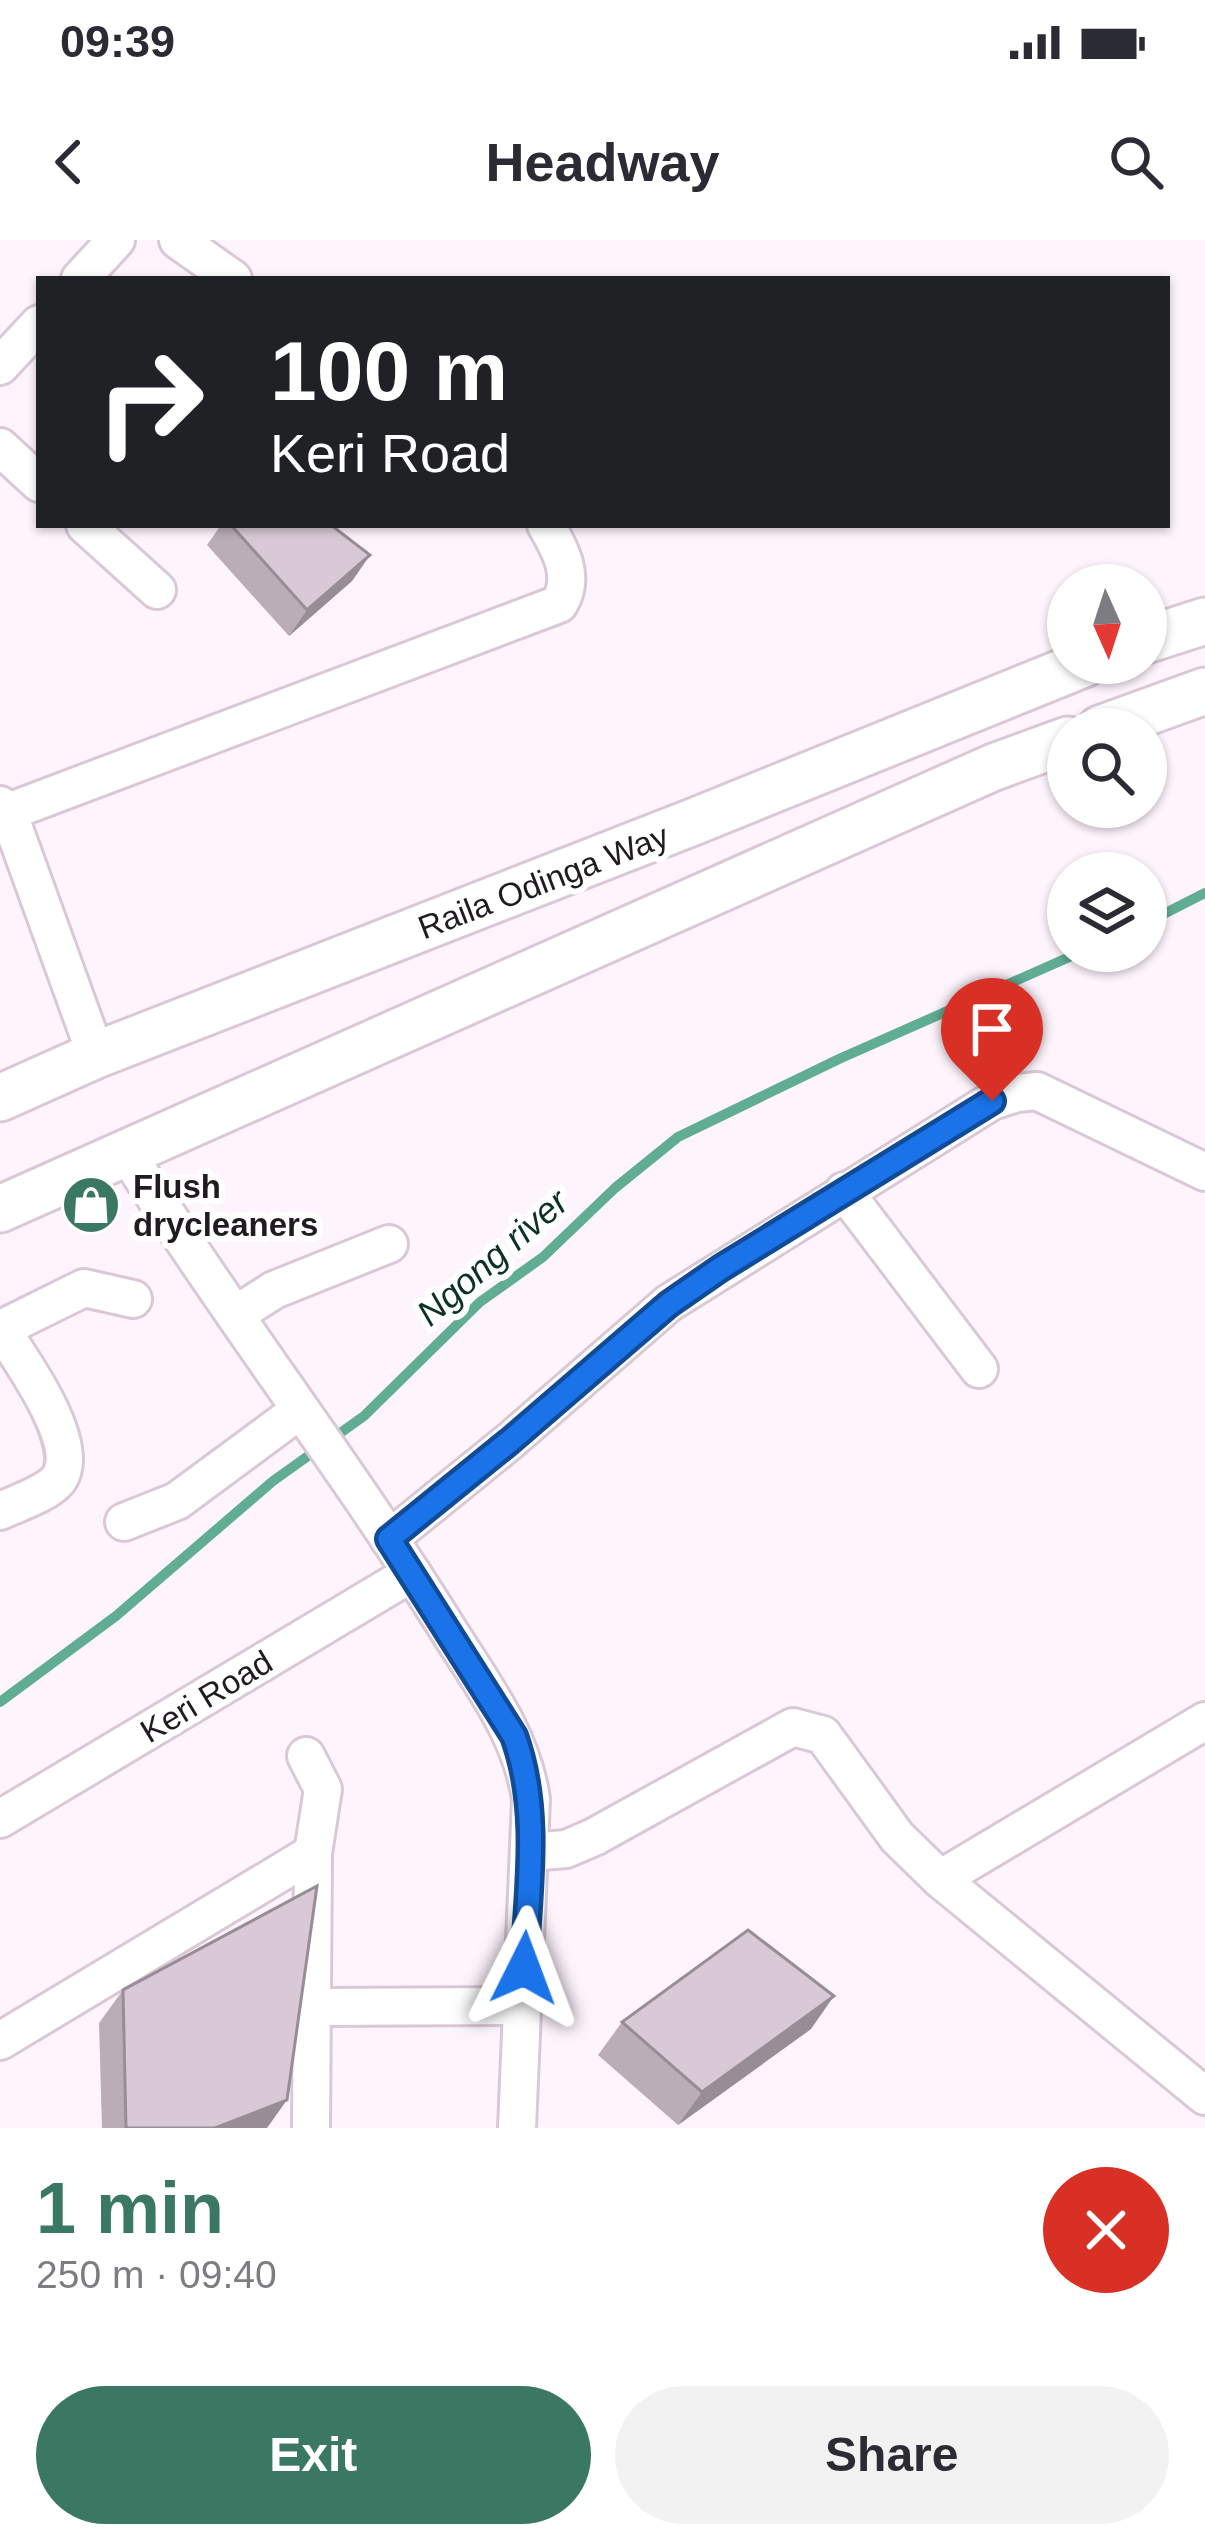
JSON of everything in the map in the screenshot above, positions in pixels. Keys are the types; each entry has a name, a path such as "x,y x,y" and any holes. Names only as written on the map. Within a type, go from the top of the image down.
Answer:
{"main road":[{"path":"1167,633 1205,621"},
{"name":"Raila Odinga Way","path":"4,1090 693,822 1047,678"},
{"path":"1158,708 1205,691"},
{"path":"0,1209 994,767 1047,748"},
{"path":"693,822 725,887"}],"street":[{"path":"83,276 116,240"},
{"path":"178,240 228,276"},
{"path":"0,366 36,327"},
{"path":"0,447 36,480"},
{"path":"89,528 157,590"},
{"path":"96,1055 4,808 559,604 566,593 567,573 547,528"},
{"path":"389,1539 669,1304 992,1101 1037,1091 1205,1172"},
{"path":"128,1155 412,1573 514,1736 531,1799 517,2128"},
{"path":"844,1191 979,1369"},
{"path":"235,1315 274,1290 389,1244"},
{"path":"0,1511 56,1484 65,1466 64,1448 49,1408 0,1329 84,1288 133,1299"},
{"path":"124,1522 177,1501 300,1411"},
{"name":"Keri Road","path":"0,1819 412,1573"},
{"path":"530,1852 566,1850 594,1837 793,1726 823,1735 897,1837 940,1880 1205,2096"},
{"path":"940,1880 1202,1728"},
{"path":"305,1756 322,1789 313,1853 311,2128"},
{"path":"0,2041 313,1853"},
{"path":"313,2007 521,2006"}],"building":[{"path":"234,528 335,528 370,555 307,610"},
{"path":"317,1886 287,2100 215,2128 126,2128 123,1990"},
{"path":"748,1930 834,1996 702,2092 622,2022"}],"waterway":[{"name":"Ngong river","path":"1167,912 1205,893"},
{"name":"Ngong river","path":"0,1702 116,1616 273,1481 364,1416 480,1302 543,1257 615,1188 678,1137 1047,967"}],"place":[{"name":"Flush drycleaners","path":"91,1205"}],"route":[{"path":"524,1968 531,1799 526,1769 514,1736 389,1539 669,1304 992,1101"}]}
